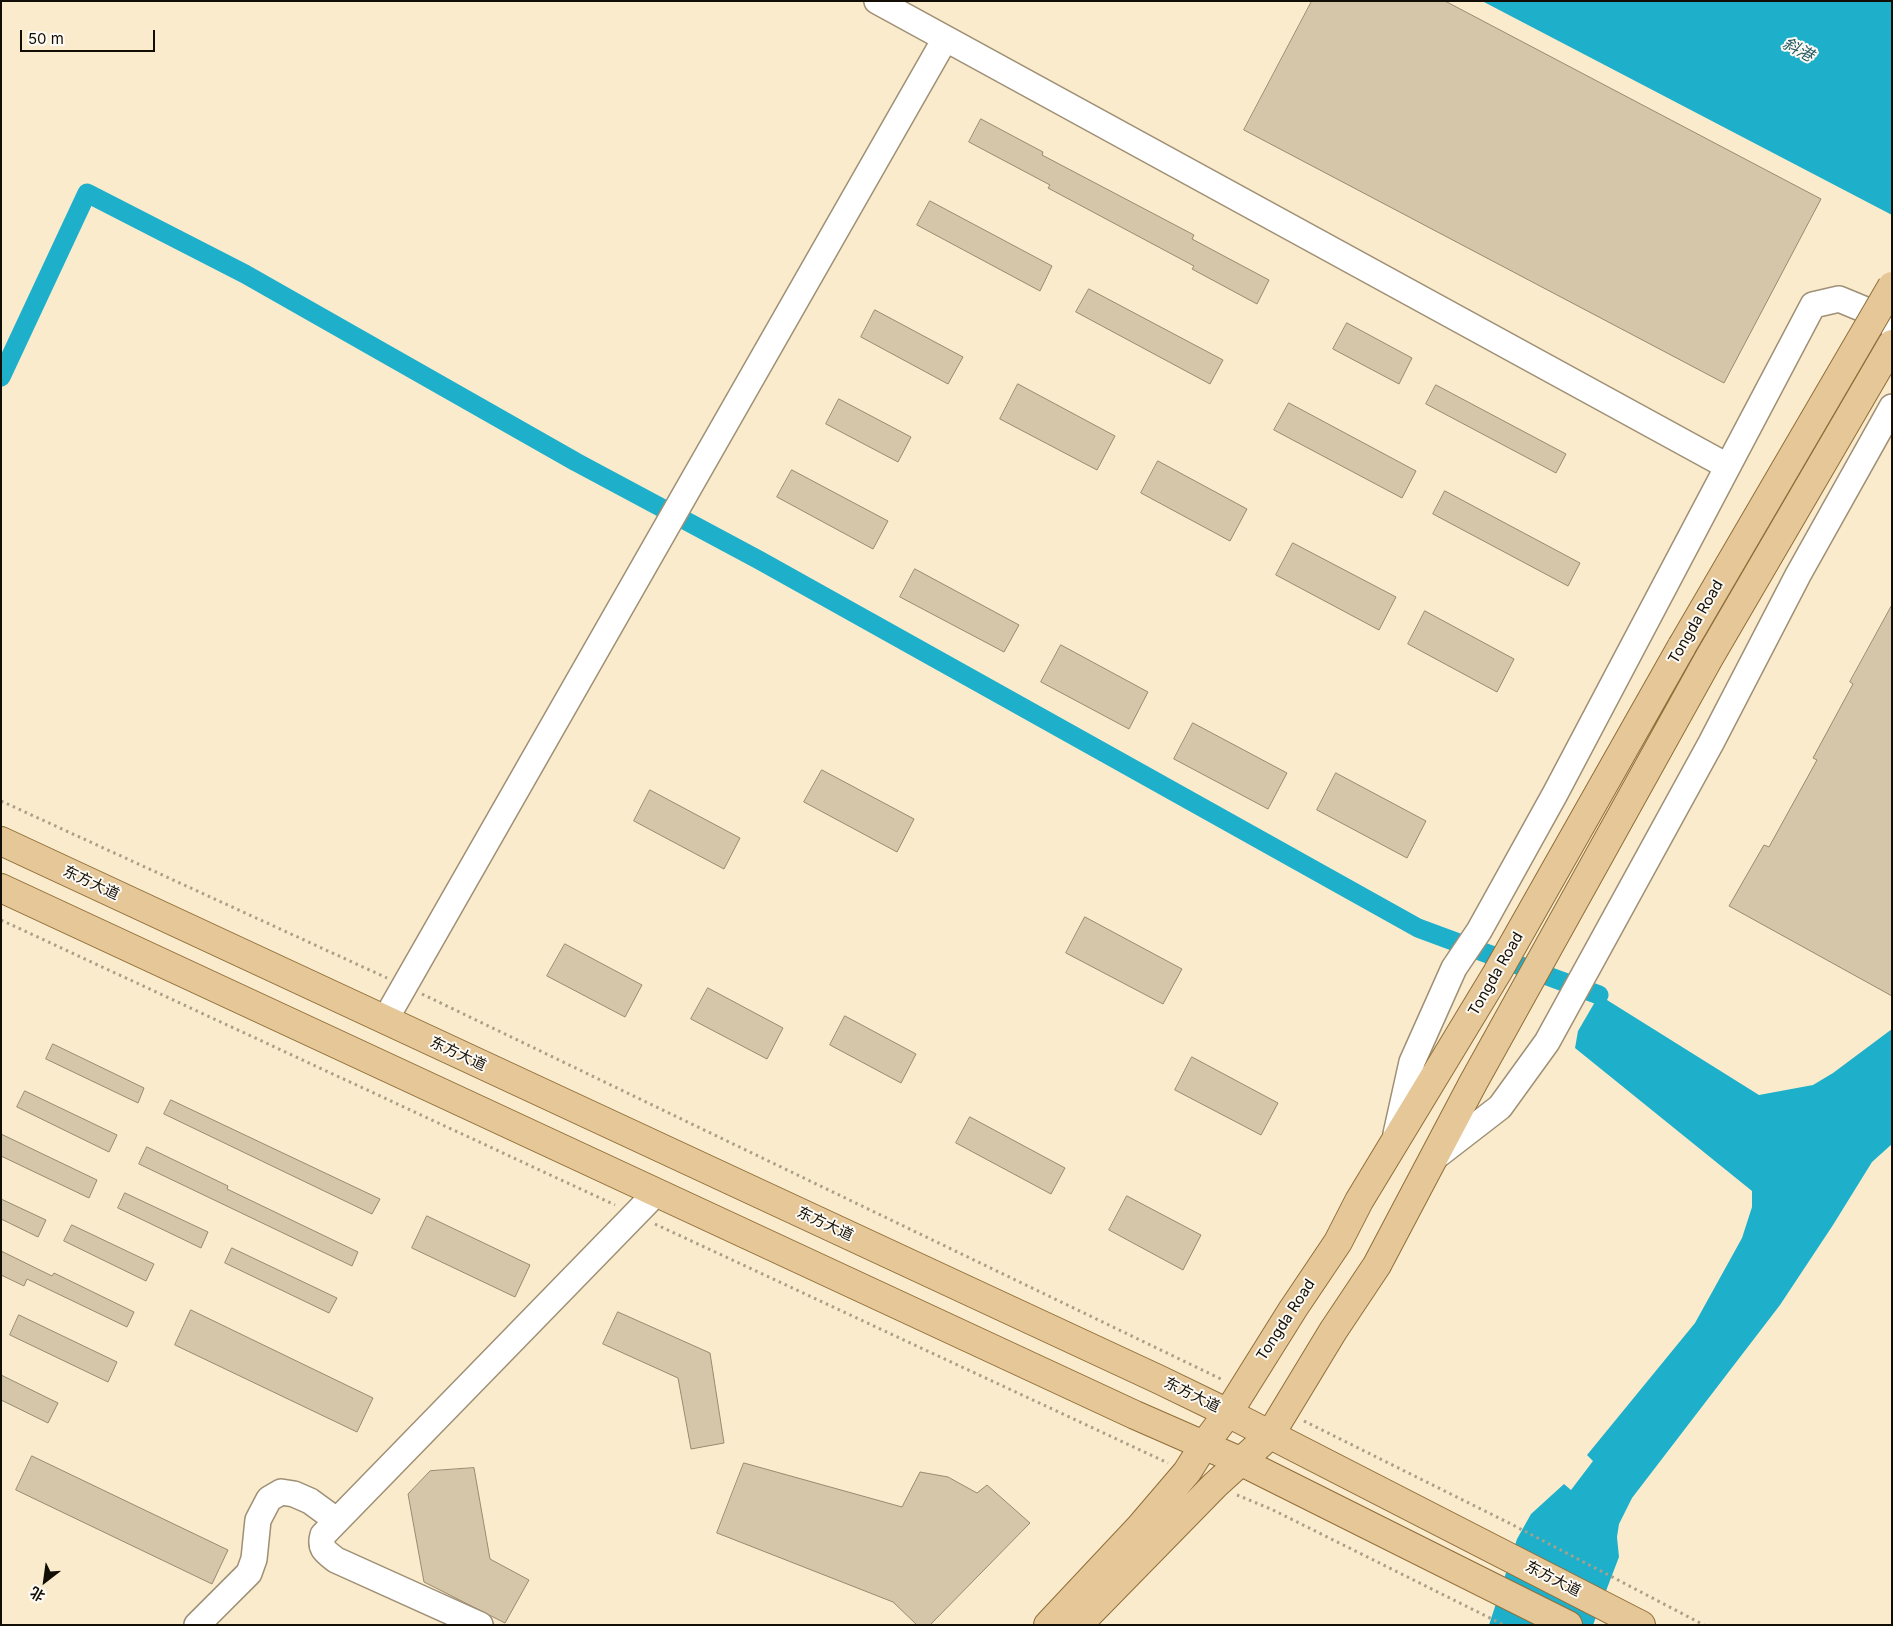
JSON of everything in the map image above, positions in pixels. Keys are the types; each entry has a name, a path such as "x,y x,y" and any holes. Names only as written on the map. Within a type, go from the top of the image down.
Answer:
{"main road":[{"name":"Tongda Road","path":"1048,1625 1140,1526 1187,1472 1228,1413 1293,1309 1338,1242 1359,1201 1497,973 1682,646 1892,286"},
{"name":"Tongda Road","path":"1078,1625 1215,1485 1270,1434 1377,1264 1473,1084 1710,658 1892,344"},
{"name":"东方大道","path":"1,841 1228,1413 1639,1624"},
{"path":"1,888 1126,1411 1240,1461 1568,1625"}],"street":[{"path":"877,1 1727,466"},
{"path":"385,1020 945,39"},
{"path":"1394,1143 1412,1062 1454,968 1479,931 1555,794 1812,304 1839,299 1868,310 1892,325"},
{"path":"1434,1158 1500,1107 1547,1042 1683,795 1798,575 1892,407"},
{"path":"480,1625 336,1560 323,1550 321,1543 323,1535 656,1193"},
{"path":"197,1625 249,1573 254,1559 258,1520 269,1499 281,1492 294,1494 310,1501 336,1520"}],"path":[{"path":"1,802 396,982"},
{"path":"1,920 1187,1472"},
{"path":"414,990 1230,1384"},
{"path":"1298,1418 1511,1524 1704,1625"},
{"path":"1215,1485 1273,1510 1504,1625"}],"water":[{"name":"斜港","path":"1482,1 1892,1 1892,215"},
{"path":"1599,995 1759,1095 1813,1085 1833,1073 1892,1029 1892,1144 1872,1162 1780,1305 1632,1498 1619,1524 1617,1537 1619,1557 1593,1625 1489,1625 1517,1539 1531,1514 1564,1484 1571,1490 1593,1461 1587,1455 1695,1323 1742,1238 1752,1207 1752,1191 1575,1048 1578,1031"}],"building":[{"path":"1312,1 1445,1 1821,199 1724,383 1244,130"},
{"path":"981,119 1043,152 1042,155 1194,235 1192,239 1269,280 1257,304 1192,269 1194,266 1048,188 1050,185 969,142"},
{"path":"930,201 1052,266 1040,291 917,225"},
{"path":"1089,289 1223,360 1210,384 1076,312"},
{"path":"875,310 963,357 948,384 861,337"},
{"path":"1347,323 1412,358 1399,384 1333,349"},
{"path":"1018,384 1115,436 1097,470 1000,419"},
{"path":"1436,385 1566,454 1556,473 1426,404"},
{"path":"839,399 911,437 898,462 826,424"},
{"path":"1289,403 1416,471 1402,498 1274,430"},
{"path":"1158,461 1247,509 1230,541 1141,493"},
{"path":"792,470 888,521 873,549 777,497"},
{"path":"1445,491 1580,563 1568,586 1433,514"},
{"path":"1293,543 1396,597 1379,630 1276,575"},
{"path":"915,569 1019,625 1004,652 900,597"},
{"path":"1892,605 1892,996 1729,906 1764,845 1769,847 1817,760 1813,758 1853,684 1850,682"},
{"path":"1425,611 1514,659 1497,692 1408,644"},
{"path":"1061,645 1148,692 1129,729 1041,682"},
{"path":"1193,723 1287,773 1268,809 1174,759"},
{"path":"822,770 914,819 897,852 804,802"},
{"path":"1336,773 1426,821 1407,858 1317,810"},
{"path":"650,790 740,838 724,869 634,821"},
{"path":"1085,917 1182,969 1163,1004 1066,953"},
{"path":"565,944 642,985 625,1017 547,976"},
{"path":"708,988 783,1028 767,1059 691,1019"},
{"path":"845,1016 916,1054 901,1083 830,1045"},
{"path":"53,1044 144,1088 138,1103 46,1059"},
{"path":"1192,1057 1278,1103 1261,1135 1175,1090"},
{"path":"25,1091 117,1135 109,1152 17,1107"},
{"path":"171,1100 380,1199 372,1214 164,1114"},
{"path":"970,1117 1065,1168 1051,1194 956,1143"},
{"path":"1,1134 97,1180 89,1198 1,1156"},
{"path":"147,1147 228,1186 227,1189 358,1252 352,1266 139,1164"},
{"path":"125,1193 208,1232 201,1248 118,1208"},
{"path":"1127,1196 1201,1235 1183,1270 1109,1230"},
{"path":"1,1199 46,1220 38,1237 1,1219"},
{"path":"427,1216 530,1265 515,1297 412,1248"},
{"path":"72,1225 154,1264 146,1281 64,1241"},
{"path":"232,1248 337,1298 329,1313 225,1263"},
{"path":"1,1251 52,1276 54,1273 134,1312 127,1327 27,1279 24,1286 1,1275"},
{"path":"191,1310 373,1398 357,1432 175,1345"},
{"path":"618,1312 710,1353 724,1443 691,1449 678,1378 603,1344"},
{"path":"19,1315 117,1362 108,1382 10,1335"},
{"path":"1,1375 58,1403 48,1423 1,1400"},
{"path":"32,1456 228,1550 212,1584 16,1490"},
{"path":"744,1463 902,1507 920,1472 948,1477 977,1493 987,1485 1030,1523 930,1625 917,1625 893,1602 717,1533"},
{"path":"474,1468 490,1559 529,1580 505,1623 424,1582 408,1494 430,1471"}],"waterway":[{"path":"1,377 87,193 245,274 576,462 759,560 1418,928 1599,995"}]}
